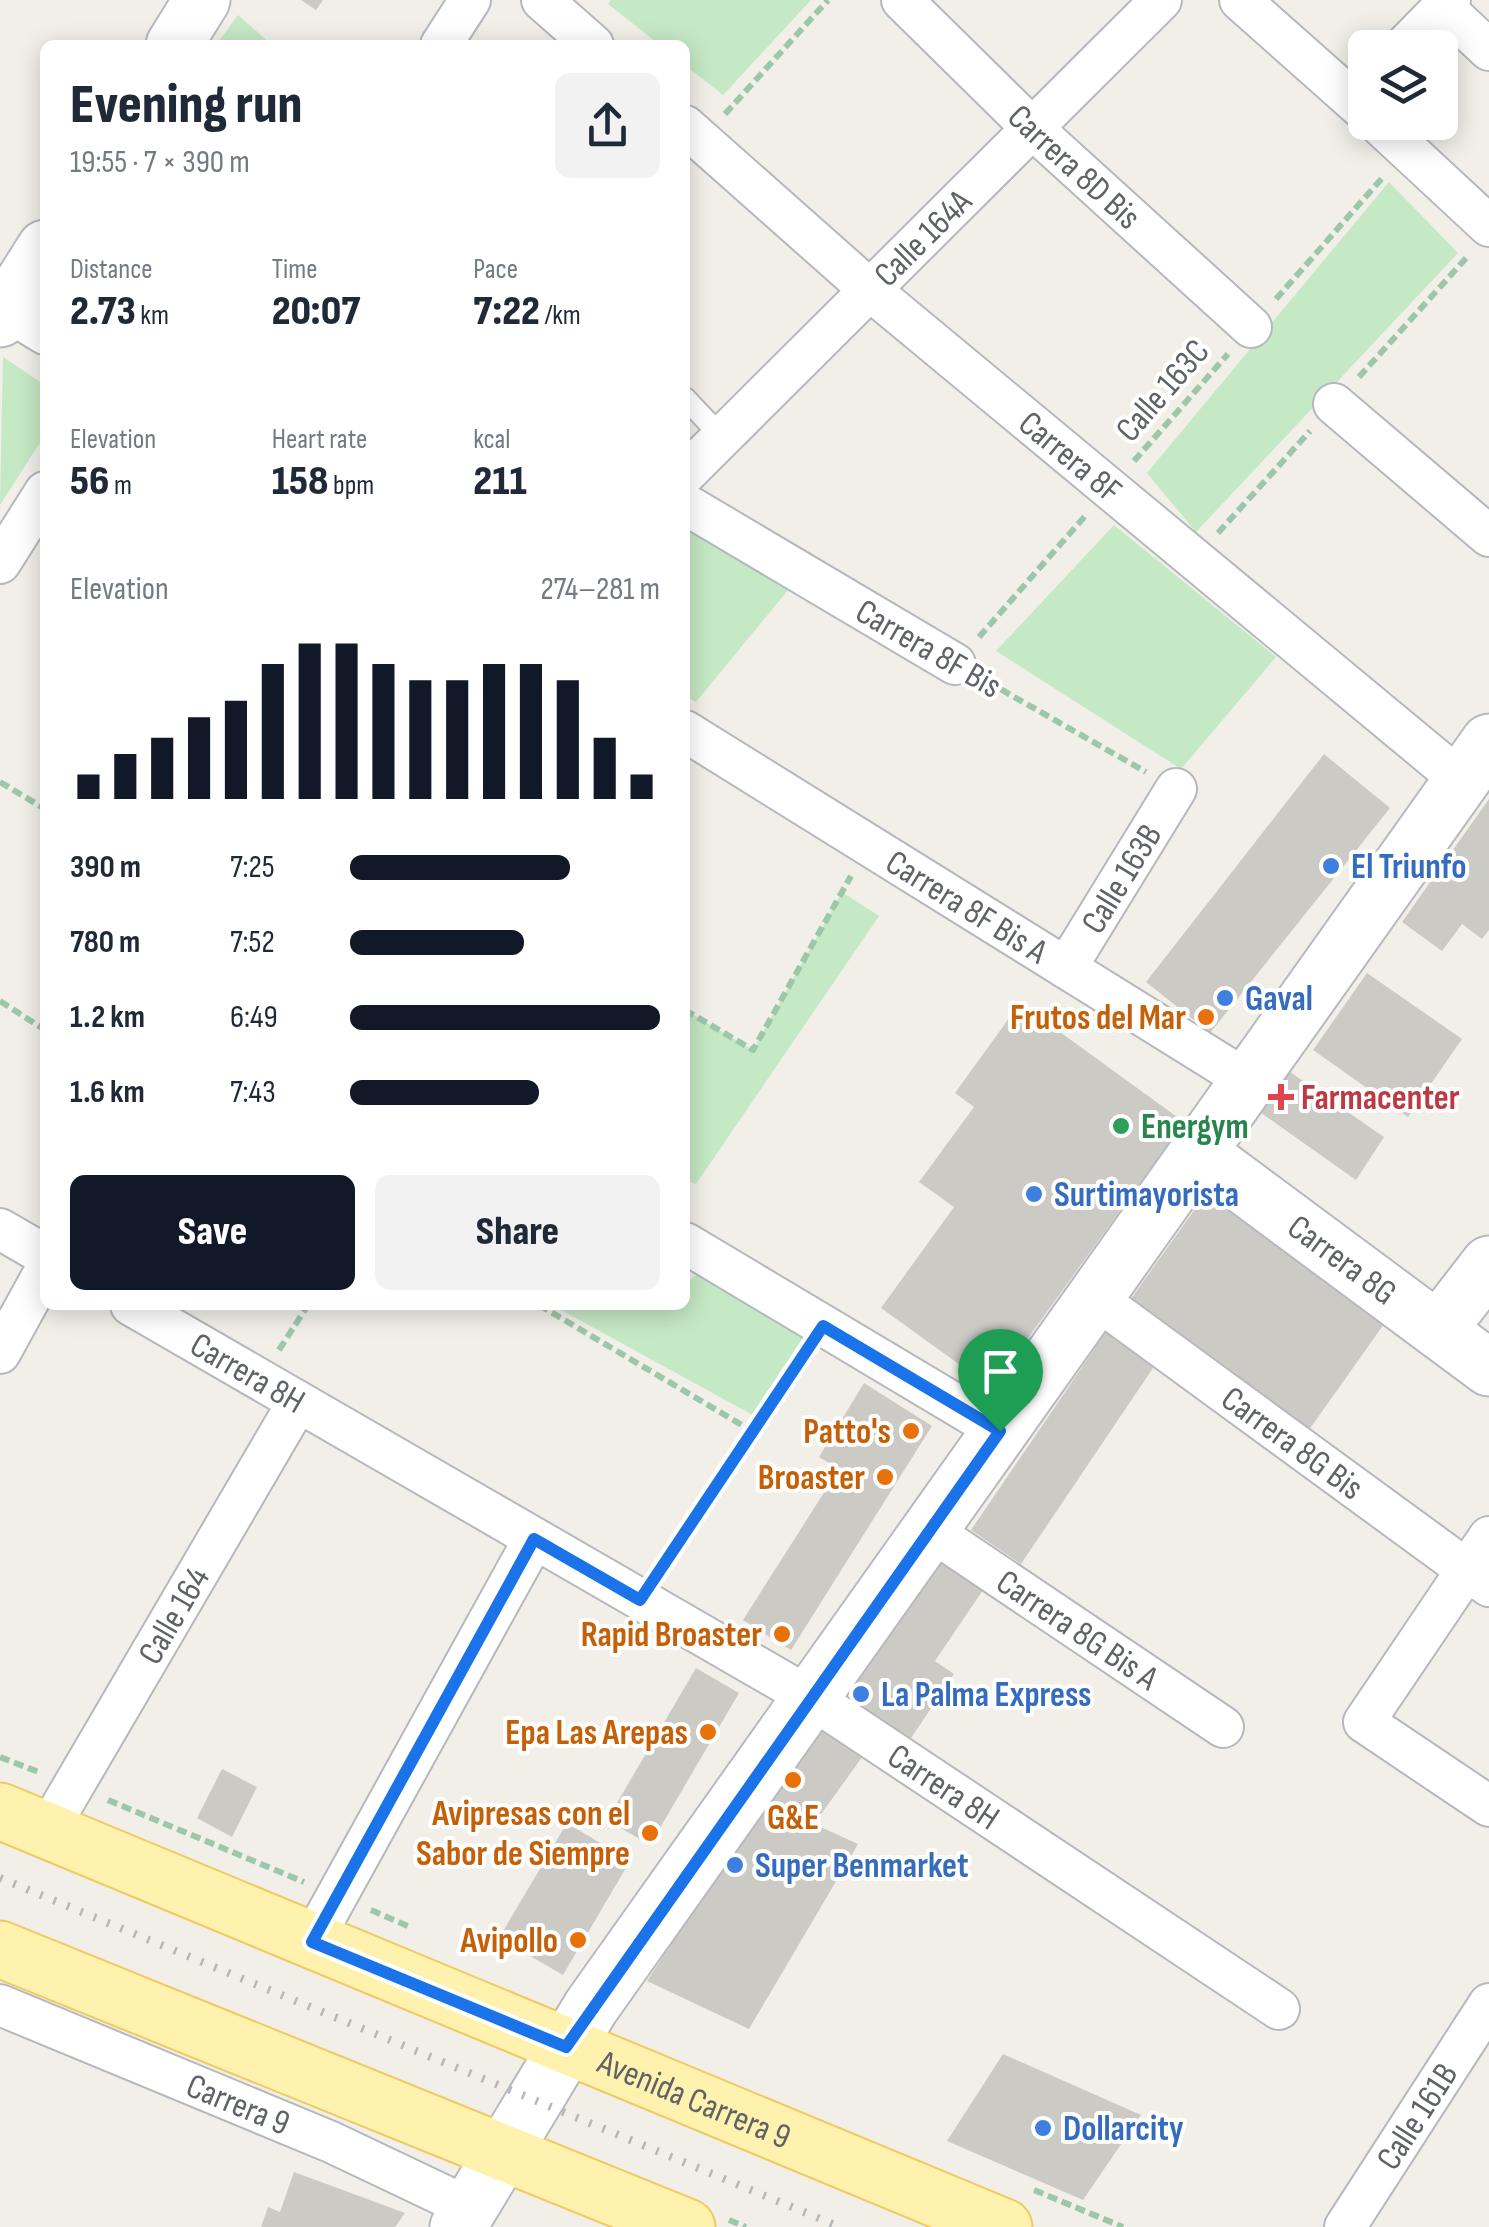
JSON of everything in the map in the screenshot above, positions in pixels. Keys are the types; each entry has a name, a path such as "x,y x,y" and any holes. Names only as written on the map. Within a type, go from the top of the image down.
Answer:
{"main road":[{"path":"177,40 202,0"},
{"path":"17,321 40,261"},
{"path":"460,2224 507,2153 566,2047 1475,761"},
{"name":"Carrera 8G","path":"1198,1152 1489,1368"},
{"path":"1438,1330 1489,1264"},
{"name":"Avenida Carrera 9","path":"24,1821 1004,2227"},
{"path":"0,1949 687,2227"}],"street":[{"path":"444,40 470,0"},
{"path":"542,0 587,40"},
{"name":"Carrera 8D Bis","path":"902,0 1032,128 1251,327"},
{"name":"Calle 164A","path":"690,469 1162,0"},
{"path":"1240,0 1348,91"},
{"path":"1421,30 1447,4 1489,50"},
{"name":"Carrera 8F","path":"693,133 870,290 1110,488 1475,761"},
{"path":"1398,140 1489,226"},
{"path":"1334,404 1489,536"},
{"path":"0,564 40,500"},
{"name":"Carrera 8F Bis","path":"690,507 955,664"},
{"name":"Carrera 8F Bis A","path":"690,734 1248,1081"},
{"name":"Calle 163B","path":"1066,968 1176,789"},
{"path":"0,1229 40,1252"},
{"path":"690,1246 1000,1431"},
{"path":"0,1353 40,1280"},
{"name":"Carrera 8G Bis","path":"1095,1298 1482,1564"},
{"name":"Carrera 8H","path":"141,1310 811,1698 1279,2009"},
{"name":"Calle 164","path":"24,1821 298,1402"},
{"name":"Carrera 8G Bis A","path":"930,1530 1223,1727"},
{"path":"312,1942 534,1539"},
{"path":"1482,1564 1364,1722 1489,1806"},
{"name":"Calle 161B","path":"1344,2227 1489,2004"},
{"name":"Carrera 9","path":"0,2005 331,2142 450,2198 460,2224"}],"lane":[{"path":"690,403 722,438"}],"path":[{"path":"693,133 828,0"},
{"name":"Calle 163C","path":"955,664 1407,150"},
{"name":"Carrera 8F Bis","path":"955,664 1176,789"},
{"path":"0,782 40,806"},
{"path":"690,1013 753,1050 868,845"},
{"path":"0,1001 40,1027"},
{"path":"260,1380 305,1310"},
{"path":"547,1310 752,1431"},
{"path":"640,1600 823,1326"}],"green space":[{"path":"611,0 811,0 723,95 690,69 690,40 654,40 608,4"},
{"path":"238,15 266,40 220,40"},
{"path":"1389,182 1458,253 1196,532 1147,473"},
{"path":"3,357 40,382 40,443 0,505"},
{"path":"1114,525 1276,657 1181,769 996,651"},
{"path":"690,527 788,590 696,702 690,699"},
{"path":"842,892 879,916 696,1184 690,1182 690,1013 753,1050"},
{"path":"705,1268 812,1341 760,1419 561,1310 690,1310 690,1280"}],"building":[{"path":"301,0 323,0 316,10"},
{"path":"1324,754 1390,808 1210,1033 1146,982"},
{"path":"1489,799 1489,930 1482,939 1462,924 1442,951 1402,922"},
{"path":"1367,973 1462,1039 1408,1117 1313,1050"},
{"name":"Surtimayorista","path":"1020,1003 1184,1122 992,1388 881,1308 954,1207 919,1182 974,1107 955,1093"},
{"path":"1290,1072 1384,1137 1356,1180 1261,1113"},
{"path":"1210,1188 1389,1317 1304,1437 1125,1307"},
{"path":"1106,1332 1155,1365 1021,1564 971,1530"},
{"path":"864,1383 932,1426 791,1650 743,1620 839,1469 819,1457"},
{"path":"945,1555 987,1584 935,1661 954,1674 905,1747 852,1709 851,1689"},
{"path":"696,1668 739,1693 650,1845 607,1820"},
{"path":"826,1724 865,1753 814,1824 858,1844 749,2029 647,1981 735,1847"},
{"path":"222,1769 257,1787 232,1837 197,1818"},
{"path":"567,1823 630,1861 563,1975 499,1938"},
{"name":"Dollarcity","path":"1003,2054 1141,2115 1083,2200 947,2141"},
{"path":"294,2172 405,2213 395,2227 261,2227 268,2207 280,2212"}],"railway":[{"path":"0,1878 840,2227"}],"place":[{"name":"El Triunfo","path":"1331,866"},
{"name":"Gaval","path":"1225,998"},
{"name":"Frutos del Mar","path":"1206,1017"},
{"name":"Farmacenter","path":"1281,1097"},
{"name":"Energym","path":"1121,1126"},
{"name":"Surtimayorista","path":"1034,1194"},
{"name":"Patto's","path":"911,1431"},
{"name":"Broaster","path":"885,1477"},
{"name":"Rapid Broaster","path":"782,1634"},
{"name":"La Palma Express","path":"861,1694"},
{"name":"Epa Las Arepas","path":"708,1732"},
{"name":"G&E","path":"793,1780"},
{"name":"Avipresas con el Sabor de Siempre","path":"650,1833"},
{"name":"Super Benmarket","path":"735,1865"},
{"name":"Avipollo","path":"578,1940"},
{"name":"Dollarcity","path":"1043,2128"}],"route":[{"path":"823,1326 1000,1431 566,2047 312,1942 534,1539 640,1600 823,1326"}]}
